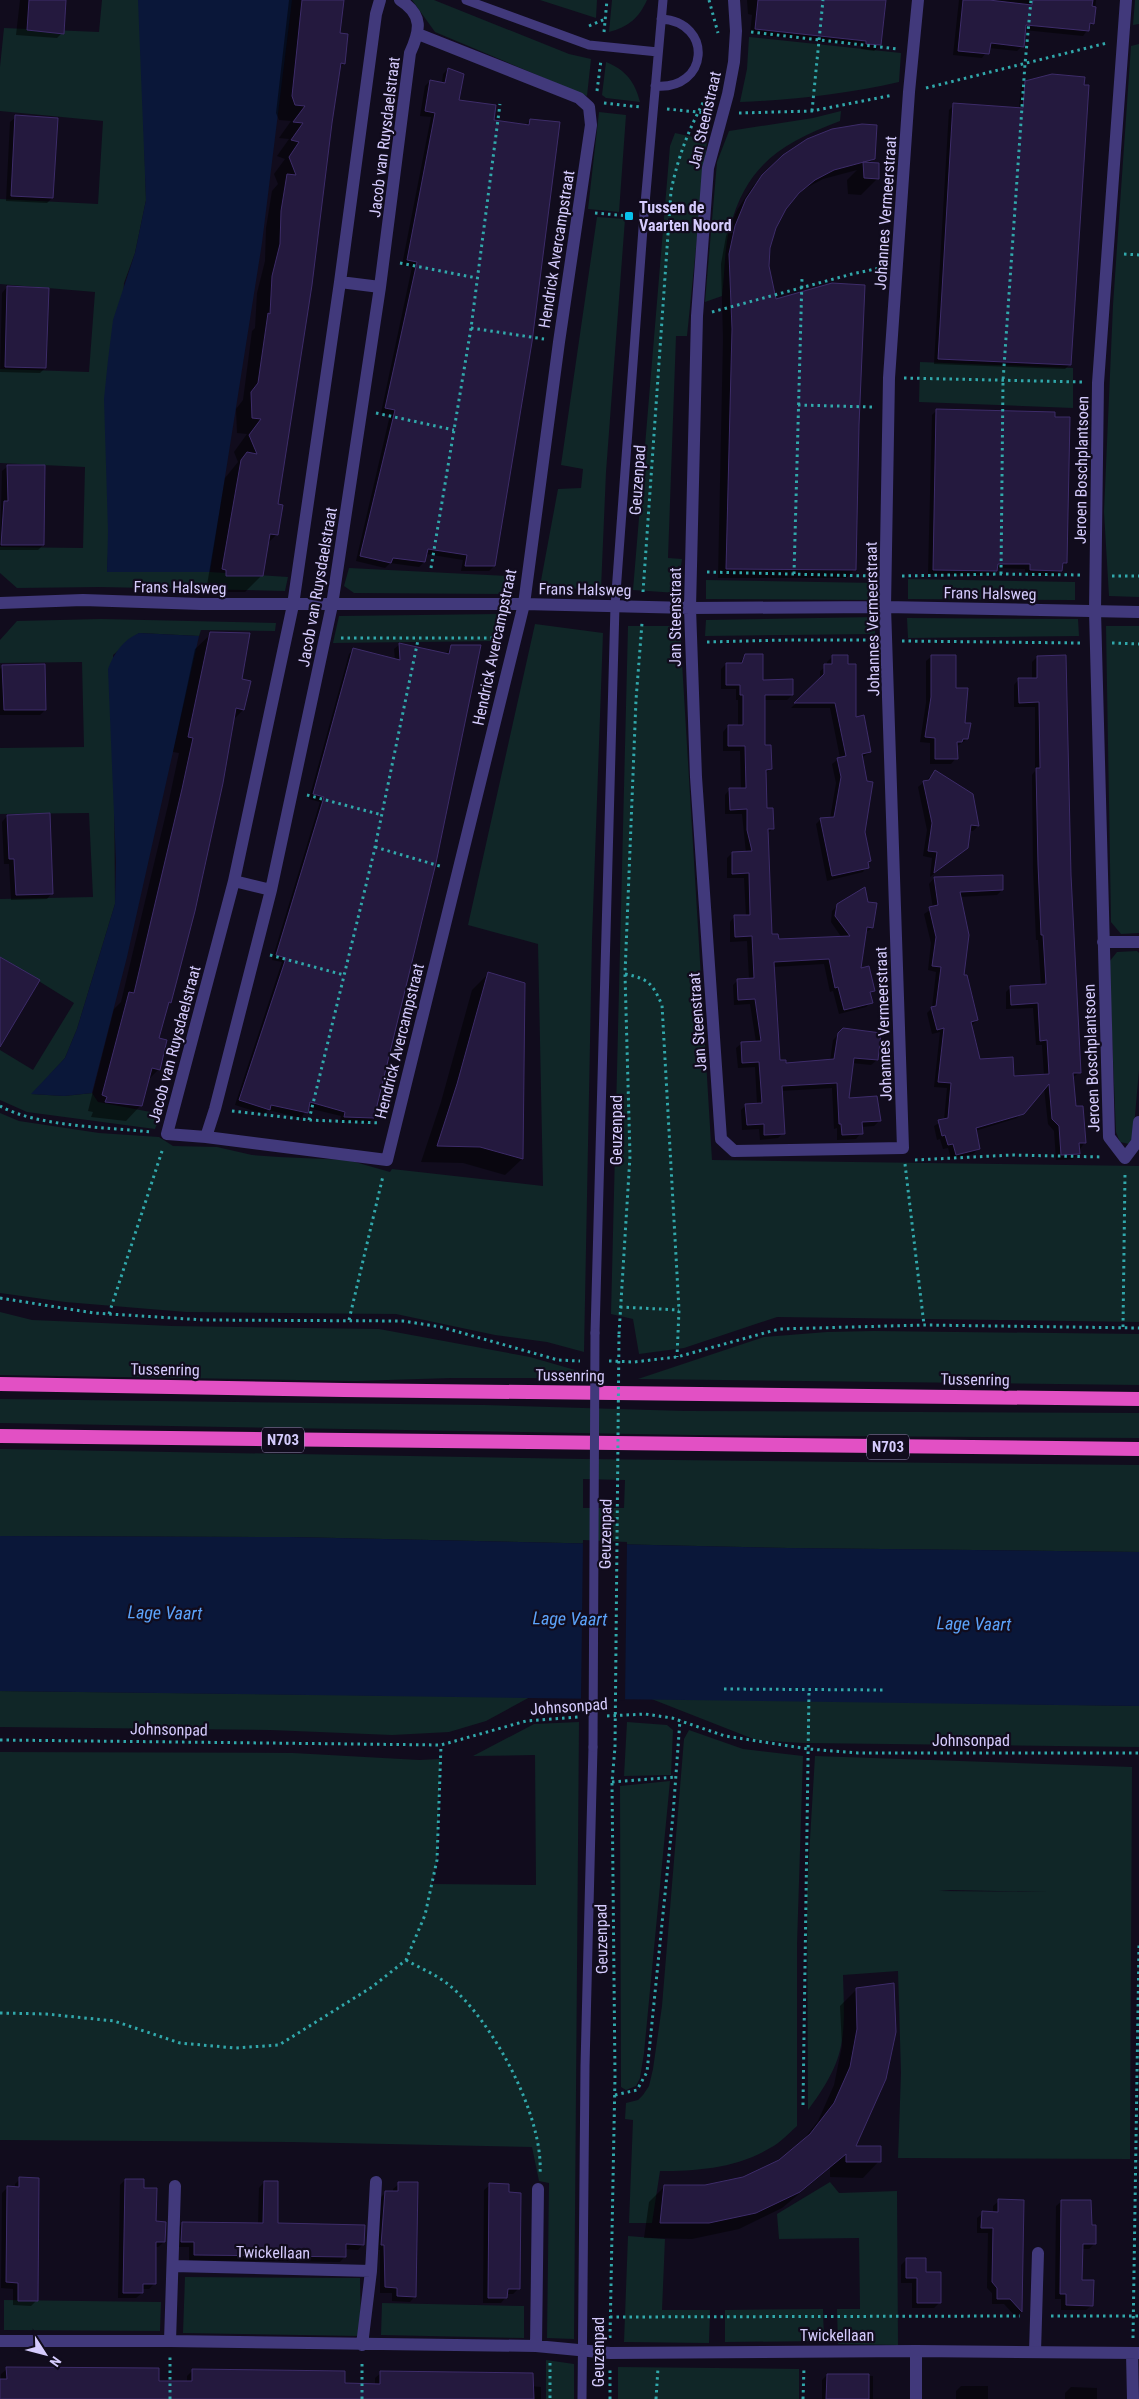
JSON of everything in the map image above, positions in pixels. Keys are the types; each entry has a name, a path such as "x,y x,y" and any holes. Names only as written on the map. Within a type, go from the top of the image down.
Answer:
{"highway":[{"name":"Tussenring","path":"0,1384 334,1390 1139,1399"},
{"name":"N703","path":"0,1436 1139,1449"}],"street":[{"name":"Jacob van Ruysdaelstraat","path":"380,0 376,14 340,282 293,605 234,881 167,1134 206,1137 256,951 294,791 332,605 384,260 410,53 418,34"},
{"path":"400,0 411,8 418,21 418,34"},
{"name":"Jan Steenstraat","path":"734,0 736,31 734,62 728,94 708,168 697,316 690,608 696,776 721,1140 734,1152 814,1151"},
{"name":"Johannes Vermeerstraat","path":"814,1151 903,1148 885,607 889,378 918,0"},
{"name":"Jeroen Boschplantsoen","path":"1125,1158 1109,1138 1095,576 1098,383 1126,0"},
{"name":"Hendrick Avercampstraat","path":"387,1160 524,604 558,342 579,212 590,125 588,106 579,98 418,34"},
{"path":"340,282 380,287"},
{"name":"Frans Halsweg","path":"0,603 84,600 293,605 524,604 690,608 885,607 1139,612"},
{"path":"234,881 271,890"},
{"path":"1103,942 1139,942"},
{"path":"1125,1158 1137,1142 1139,1122"},
{"path":"206,1137 387,1160"},
{"path":"362,2345 372,2271 376,2182"},
{"path":"170,2341 175,2186"},
{"path":"536,2346 538,2190"},
{"path":"1035,2352 1038,2253"},
{"name":"Twickellaan","path":"173,2266 372,2271"},
{"name":"Twickellaan","path":"0,2341 170,2341 536,2346 582,2352 610,2353 804,2351 1136,2353"},
{"path":"916,2351 916,2399"},
{"path":"1133,2399 1136,2353"}],"lane":[{"path":"466,0 589,45 658,52"},
{"path":"582,2399 585,2066 593,1746 595,1333 615,606 663,0"},
{"path":"655,86 677,85 686,79 696,66 699,50 696,40 682,24 672,20 661,19"}],"path":[{"path":"710,0 719,36"},
{"path":"812,111 823,0"},
{"path":"1002,574 1003,381 1031,0"},
{"path":"589,26 605,19"},
{"path":"736,31 913,51"},
{"name":"Geuzenpad","path":"610,2399 615,2095 612,1782 615,1747 619,1334 630,1156 625,974 636,700 643,606 646,529 671,191 678,157 697,113 714,83"},
{"path":"596,102 653,108"},
{"path":"431,568 471,328 500,104"},
{"path":"579,212 629,216"},
{"path":"384,260 478,278"},
{"path":"697,316 852,274 898,264"},
{"path":"794,574 800,288 802,278"},
{"path":"471,328 558,342"},
{"path":"889,378 1098,383"},
{"path":"798,405 889,408"},
{"path":"362,410 454,430"},
{"path":"691,572 886,576 1002,574 1139,576"},
{"path":"325,638 418,640 516,638"},
{"path":"309,1120 375,847 418,640"},
{"path":"690,643 786,640 1139,644"},
{"path":"294,791 382,815"},
{"path":"375,847 458,871"},
{"path":"256,951 344,975"},
{"path":"625,974 644,978 653,986 662,1005 679,1310 677,1357"},
{"path":"0,1106 16,1114 50,1121 167,1134 109,1314"},
{"path":"215,1109 309,1120 396,1123"},
{"path":"924,1325 905,1161 1012,1155 1125,1158 1122,1327"},
{"path":"349,1320 387,1160"},
{"path":"0,1298 109,1314 204,1320 403,1321 441,1327 558,1360 589,1361"},
{"path":"620,1307 679,1310"},
{"path":"607,1361 634,1362 677,1357 779,1329 924,1325 1139,1328"},
{"path":"724,1690 885,1690"},
{"path":"803,2105 809,1690"},
{"name":"Johnsonpad","path":"598,1716 645,1714 680,1720 725,1736 809,1749 858,1753 1139,1753"},
{"name":"Johnsonpad","path":"0,1740 441,1745 526,1721 580,1717"},
{"path":"615,2095 638,2090 647,2072 652,2036 680,1720"},
{"path":"0,2013 46,2014 114,2022 180,2043 235,2048 279,2045 372,1987 406,1960 425,1915 437,1860 441,1745"},
{"path":"612,1782 676,1777"},
{"path":"1136,2353 1133,2316 1139,1944"},
{"path":"406,1960 449,1985 484,2021 510,2065 530,2118 541,2157 538,2190"},
{"path":"610,2317 1139,2316"},
{"path":"170,2341 170,2399"},
{"path":"362,2345 362,2399"},
{"path":"550,2347 550,2399"},
{"path":"803,2399 804,2351"},
{"path":"656,2399 659,2352"}],"green space":[{"path":"102,0 140,0 146,200 135,253 124,283 107,572 210,572 288,577 285,591 100,587 17,588 0,573 0,547 83,548 85,467 0,463 0,369 89,372 95,292 0,284 0,199 98,204 103,121 0,111 0,67 4,28 99,32"},
{"path":"412,0 434,0 569,54 591,59 587,96 435,32"},
{"path":"540,0 597,0 596,18"},
{"path":"612,0 647,0 632,21 609,32"},
{"path":"1135,0 1139,0 1139,24 1133,25"},
{"path":"749,37 901,53 899,82 820,96 740,102 747,69"},
{"path":"1139,44 1139,597 1109,596 1104,512 1113,305 1131,46"},
{"path":"606,62 619,69 629,78 640,102 606,98 602,95"},
{"path":"841,111 840,121 819,129 784,148 757,172 746,187 737,205 728,235 722,296 705,302 717,162 729,131 813,118"},
{"path":"599,112 626,115 619,212 588,209"},
{"path":"675,133 707,140 687,336 676,336 668,558 682,559 677,593 633,590 670,146"},
{"path":"597,217 625,219 606,472 601,589 544,588 540,586 558,489 581,488 583,469 561,465"},
{"path":"920,362 1073,368 1073,408 919,402"},
{"path":"349,568 508,576 504,594 354,593 344,586"},
{"path":"908,579 1075,582 1075,600 908,599"},
{"path":"706,580 877,583 876,600 706,599"},
{"path":"500,614 495,641 333,643 339,616"},
{"path":"875,617 875,634 705,636 706,620"},
{"path":"907,618 1078,619 1079,636 908,638"},
{"path":"101,619 276,623 275,631 201,630 199,636 139,633 113,655 115,904 77,1029 65,1058 32,1094 64,1096 92,1093 98,1102 161,1114 155,1129 27,1112 0,1100 0,1050 33,1070 74,1003 0,957 0,899 93,897 89,813 0,814 0,748 84,747 82,662 0,663 0,640 17,621"},
{"path":"535,624 603,633 592,939 584,1352 547,1342 495,1335 396,1314 186,1312 65,1302 0,1293 0,1113 19,1121 99,1133 159,1137 173,1146 217,1147 252,1155 348,1160 390,1172 392,1169 543,1186 538,944 468,925"},
{"path":"628,626 669,626 680,629 712,1160 1139,1166 1139,1322 777,1317 684,1348 639,1354 633,1319 611,1314"},
{"path":"1106,626 1139,626 1139,933 1121,934 1111,922"},
{"path":"1137,951 1139,953 1139,1070 1133,1138 1129,1144 1120,1142 1116,1132 1109,962 1117,952"},
{"path":"0,1312 32,1320 172,1326 379,1329 530,1357 582,1372 582,1378 451,1378 356,1381 0,1375"},
{"path":"827,1332 1139,1334 1139,1385 638,1379 764,1337"},
{"path":"0,1399 484,1405 685,1411 1139,1413 1139,1438 693,1435 0,1423"},
{"path":"0,1449 584,1459 1139,1465 1139,1552 788,1548 290,1537 0,1536","holes":["583,1479 625,1480 624,1508 583,1508"]},
{"path":"0,1691 530,1697 486,1721 449,1732 392,1735 270,1730 0,1727"},
{"path":"649,1698 1139,1706 1139,1747 803,1743 756,1740"},
{"path":"579,1722 574,2339 547,2338 549,2183 539,2181 532,2147 290,2142 0,2140 0,1752 293,1753 419,1760 440,1759 437,1860 432,1884 536,1885 535,1755 473,1756 534,1724"},
{"path":"627,1722 667,1725 673,1730 671,1775 624,1776"},
{"path":"689,1730 743,1749 803,1756 797,1945 797,2126 774,2146 744,2160 702,2169 660,2171 652,2223 629,2223 633,2120 625,2119 626,2103 638,2100 643,2095 649,2086 653,2069 662,2006 684,1739"},
{"path":"815,1756 1132,1767 1130,2159 898,2158 901,2073 898,1971 843,1975 844,2015 841,2047 830,2076 808,2110 807,1889","holes":["951,1890 1048,1892 939,1891"]},
{"path":"670,1781 644,2053 640,2078 636,2086 626,2090 621,2087 620,1786"},
{"path":"830,2182 839,2193 897,2191 898,2345 838,2344 837,2309 860,2309 859,2238 779,2239 777,2214"},
{"path":"628,2236 665,2239 662,2310 710,2310 709,2343 624,2342"},
{"path":"185,2277 360,2278 361,2336 183,2333"},
{"path":"4,2300 161,2302 160,2331 4,2330"},
{"path":"382,2303 524,2306 524,2338 381,2335"},
{"path":"823,2309 824,2341 725,2342 725,2310"},
{"path":"546,2360 574,2364 574,2399 546,2399"},
{"path":"618,2367 799,2369 799,2399 618,2399"}],"water":[{"path":"138,0 292,0 262,243 210,572 107,572 108,531 104,399 108,360 113,320 135,253 146,200"},
{"path":"139,633 199,636 127,957 92,1093 64,1096 31,1094 65,1058 77,1029 115,904 116,862 108,669 120,648 128,639"},
{"name":"Lage Vaart","path":"0,1536 290,1537 788,1548 1139,1552 1139,1706 0,1691"}],"pier":[{"path":"583,1540 627,1542 625,1701 581,1700"}],"building":[{"path":"29,0 66,0 64,34 27,30"},
{"path":"302,0 344,0 340,33 348,34 345,64 341,63 332,123 312,285 278,504 283,505 278,535 270,534 263,576 226,576 226,570 222,569 241,460 247,452 257,454 249,435 261,419 252,418 251,392 258,383 268,313 270,314 272,276 280,244 281,211 287,174 296,175 289,157 299,142 291,140 303,123 293,122 305,106 295,105 292,96"},
{"path":"758,0 886,0 881,45 866,44 866,41 755,29"},
{"path":"963,0 989,0 1032,5 1033,0 1093,0 1092,6 1096,7 1094,24 1090,23 1089,31 1026,25 1024,47 991,43 989,54 958,51"},
{"path":"448,68 464,74 459,100 496,105 494,120 529,125 530,119 560,122 532,342 495,566 465,566 467,555 428,549 425,562 393,558 391,563 360,556 395,410 385,408 417,262 407,260 435,113 425,111 430,80 445,83"},
{"path":"1052,74 1085,77 1084,85 1089,85 1071,365 938,359 953,103 1023,108 1025,81"},
{"path":"15,115 58,118 53,198 11,196"},
{"path":"862,124 877,125 875,159 834,170 815,180 799,193 786,209 776,228 770,248 769,266 776,299 832,283 865,285 859,425 856,570 726,569 732,329 729,254 735,226 746,199 762,175 783,155 807,139 832,129"},
{"path":"863,162 879,163 879,179 864,178"},
{"path":"7,286 49,288 46,368 5,367"},
{"path":"936,409 1055,412 1055,417 1070,417 1067,563 1063,563 1062,571 1030,570 1030,564 998,564 997,571 933,570"},
{"path":"7,465 45,465 44,545 1,545 4,501 8,501"},
{"path":"210,632 250,633 242,679 251,681 244,710 236,708 223,783 195,911 171,1003 169,1002 159,1038 167,1040 160,1070 152,1068 142,1106 105,1102 107,1097 102,1095 129,992 134,993 182,789 193,738 188,737"},
{"path":"399,643 449,654 451,645 481,645 436,863 374,1118 344,1117 345,1112 310,1102 308,1113 271,1105 270,1110 239,1100 286,958 276,955 324,797 313,794 353,648 400,660"},
{"path":"745,654 763,654 763,680 793,679 793,695 765,695 765,745 771,745 772,769 766,770 767,808 773,808 774,829 768,829 772,934 778,934 779,939 850,936 835,916 837,904 865,887 868,902 877,903 873,928 867,927 861,968 869,966 875,991 870,992 873,1003 844,1010 838,987 835,988 829,959 774,962 780,1060 786,1060 786,1063 834,1059 838,1033 843,1028 881,1033 878,1060 854,1058 849,1098 877,1096 881,1121 862,1122 863,1134 842,1135 841,1124 839,1124 837,1083 782,1086 785,1134 764,1135 764,1124 747,1125 745,1104 762,1103 759,1062 742,1063 741,1042 761,1041 755,999 738,1000 737,979 754,978 752,936 735,937 734,915 750,915 749,873 732,874 732,852 752,851 747,830 747,809 730,810 729,788 746,788 745,746 728,746 728,725 743,725 743,695 740,695 740,685 726,685 726,663 742,663"},
{"path":"832,655 848,655 848,664 856,664 856,717 864,715 871,752 862,754 867,781 873,782 865,832 871,861 868,862 869,868 832,876 820,818 834,817 841,777 837,758 846,756 835,703 794,703 824,674 824,664 832,664"},
{"path":"931,655 956,655 956,688 968,688 965,723 971,723 968,739 957,742 958,759 935,759 935,738 925,737 931,697"},
{"path":"1066,655 1071,875 1081,1073 1073,1073 1076,1106 1083,1106 1086,1143 1079,1143 1080,1154 1061,1155 1059,1126 1052,1119 1049,1084 1024,1114 976,1128 980,1149 956,1155 953,1144 948,1145 945,1135 942,1136 938,1120 948,1118 951,1083 938,1082 944,1028 937,1030 931,1007 936,1006 941,967 932,966 936,937 929,907 938,905 934,877 1003,875 1003,890 960,892 969,935 964,975 967,975 978,1020 971,1022 980,1059 1013,1057 1014,1076 1049,1074 1047,1040 1040,1041 1038,1003 1011,1005 1010,986 1046,984 1043,935 1041,935 1038,864 1036,768 1040,768 1039,702 1019,703 1018,678 1037,678 1037,656"},
{"path":"45,664 46,710 4,710 2,665"},
{"path":"935,770 973,794 979,826 971,825 968,848 934,873 937,852 928,851 932,823 923,781 929,780"},
{"path":"50,813 53,894 16,895 14,859 9,859 7,815"},
{"path":"0,957 40,980 0,1047"},
{"path":"488,972 525,983 523,1159 480,1147 437,1146 457,1084"},
{"path":"894,1983 896,2032 886,2079 856,2146 881,2146 881,2162 846,2162 846,2154 800,2192 756,2213 709,2223 660,2223 664,2185 705,2185 743,2177 779,2160 810,2134 834,2103 850,2067 857,2029 856,1988"},
{"path":"19,2177 39,2178 38,2301 18,2301 18,2283 6,2282 7,2186 19,2187"},
{"path":"125,2179 144,2179 144,2188 157,2188 156,2221 166,2222 165,2242 156,2242 156,2284 143,2284 143,2293 123,2293"},
{"path":"264,2181 278,2181 278,2223 365,2225 364,2245 346,2244 346,2257 194,2255 194,2242 181,2242 182,2222 263,2223"},
{"path":"398,2182 418,2182 416,2297 397,2296 397,2288 385,2287 384,2245 381,2245 385,2191 398,2191"},
{"path":"489,2183 509,2184 509,2192 521,2193 520,2289 508,2289 507,2298 488,2298"},
{"path":"998,2199 1024,2200 1022,2312 1010,2299 997,2299 997,2288 992,2282 993,2228 981,2228 982,2211 998,2212"},
{"path":"1061,2200 1091,2200 1092,2225 1096,2225 1096,2244 1083,2244 1082,2280 1094,2280 1093,2306 1066,2305 1066,2294 1060,2294"},
{"path":"906,2258 926,2258 926,2272 941,2272 941,2303 917,2303 917,2278 906,2278"},
{"path":"6,2367 159,2368 159,2381 192,2381 192,2369 345,2371 345,2383 380,2384 380,2371 533,2373 534,2399 0,2399 0,2379 7,2379"},
{"path":"827,2374 869,2374 869,2399 826,2399"}],"place":[{"name":"Tussen de Vaarten Noord","path":"629,216"}]}
